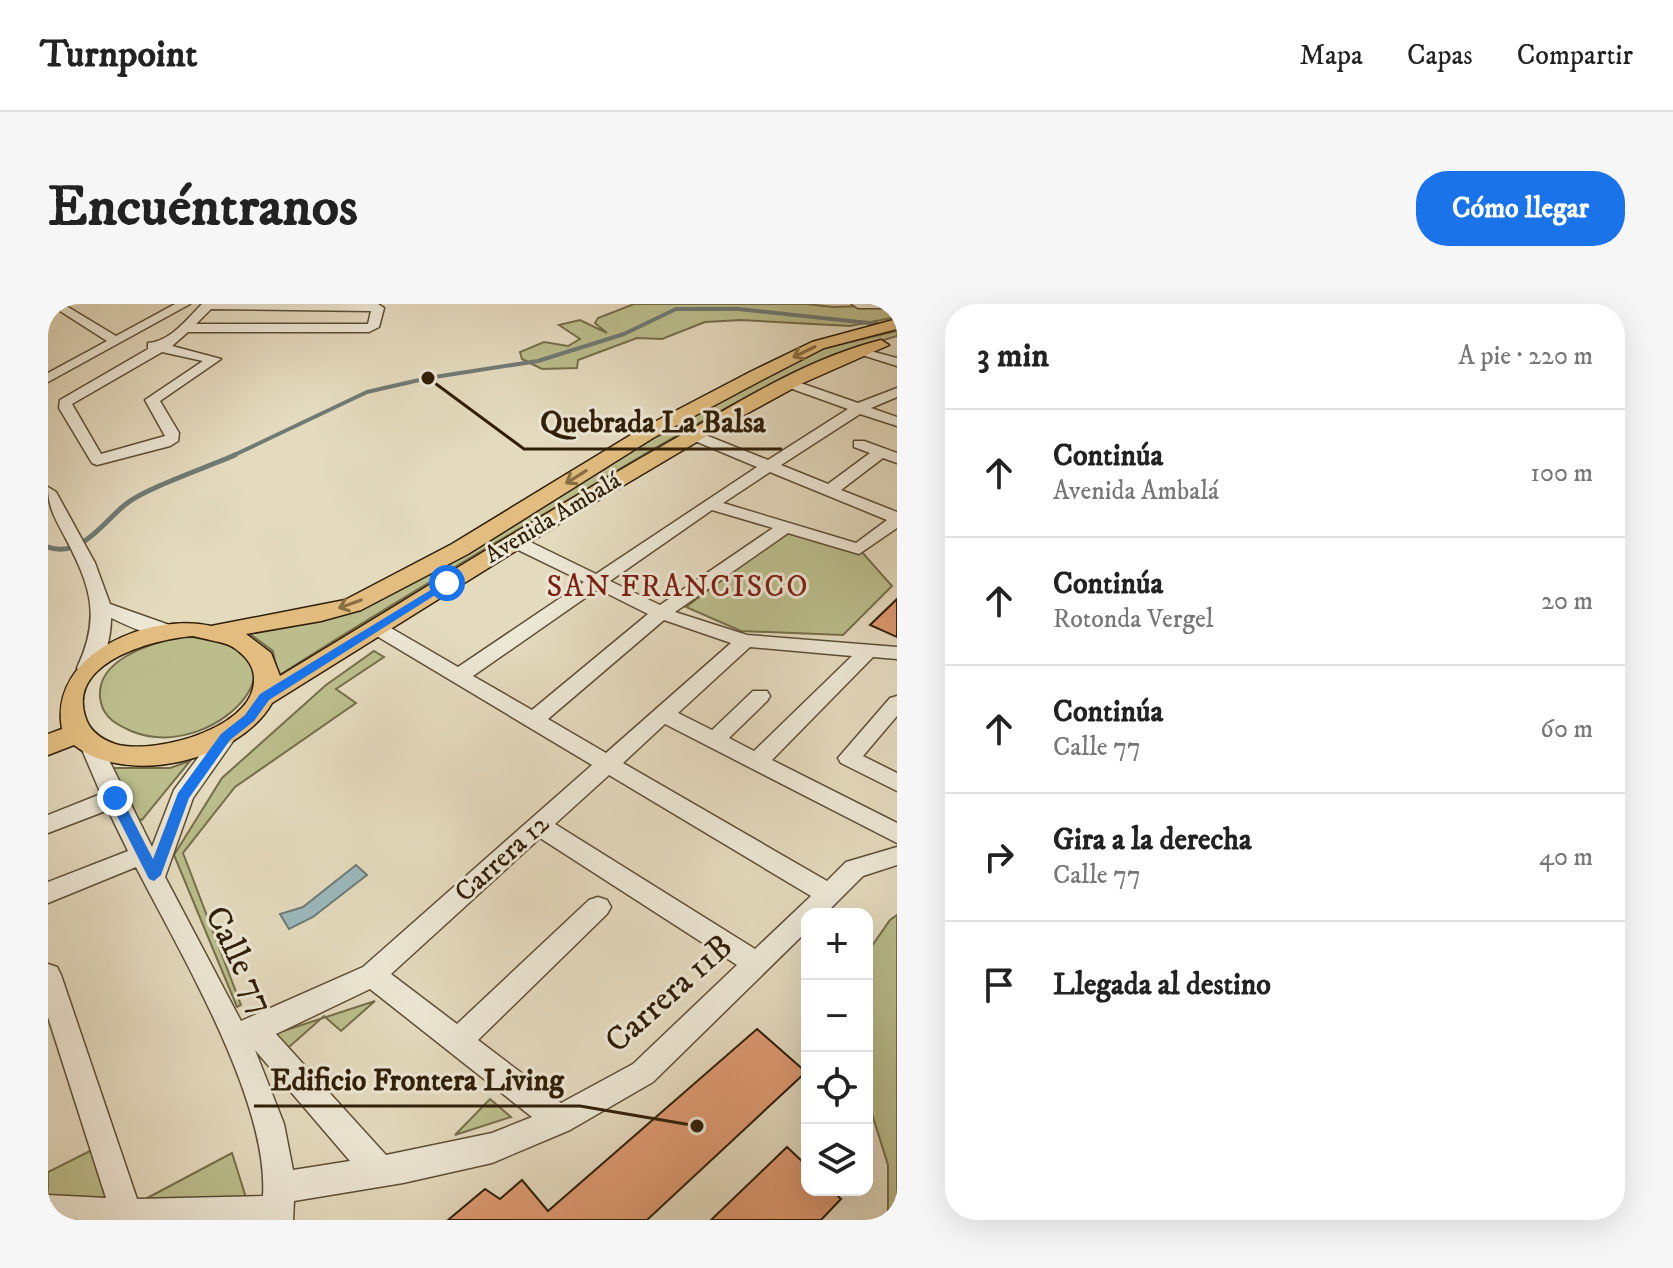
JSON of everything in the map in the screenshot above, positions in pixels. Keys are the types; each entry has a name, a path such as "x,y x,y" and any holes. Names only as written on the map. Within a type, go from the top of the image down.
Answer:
{"main road":[{"name":"Avenida Ambalá","path":"264,697 514,541 693,435 789,383 864,351 891,331"},
{"name":"Avenida Ambalá","path":"216,632 321,614 353,605 460,549 646,434 742,383 818,345 891,331"},
{"path":"168,631 216,632 254,649 264,663 268,679 264,697 250,718 225,737 199,749 170,756 141,758 114,754 72,729 69,699 87,668 109,651 137,638 168,631"},
{"path":"48,745 72,729"}],"street":[{"path":"55,304 111,342 138,345 167,343"},
{"path":"74,315 90,304"},
{"path":"48,378 184,304"},
{"path":"858,304 897,304"},
{"path":"131,331 152,335 167,343 214,360 152,400 173,438 165,443 96,459 65,403 167,343 188,328 203,307 378,308 373,327 369,328 188,328"},
{"path":"138,345 152,335"},
{"path":"864,351 897,362"},
{"path":"789,383 897,422"},
{"path":"459,676 710,504 859,408 897,392"},
{"path":"693,435 897,519 859,549 710,504"},
{"path":"859,444 890,455"},
{"path":"829,491 890,455"},
{"path":"49,497 75,545 101,607 100,637 87,668"},
{"path":"533,720 661,613 782,530"},
{"path":"514,541 661,613 745,641 897,653"},
{"path":"101,607 144,625 168,631"},
{"path":"377,628 827,893"},
{"name":"Carrera 12","path":"245,1033 372,975 745,641"},
{"path":"757,762 868,651"},
{"path":"714,740 760,696"},
{"path":"897,703 849,758 897,783"},
{"path":"663,714 897,834"},
{"name":"Calle 77","path":"72,729 115,798 245,1033 268,1122 278,1207"},
{"path":"48,893 149,864 182,796 225,737"},
{"path":"48,824 115,798"},
{"path":"538,825 757,964"},
{"name":"Carrera 11B","path":"48,1211 127,1215 278,1207 380,1172 492,1148 559,1120 643,1073 855,869 897,856"},
{"path":"459,1040 598,907"},
{"path":"48,975 127,1215"},
{"path":"372,975 559,1120"},
{"path":"245,1033 380,1172"}],"green space":[{"path":"634,304 897,305 897,317 850,326 741,320 705,322 662,339 637,338 578,360 577,368 542,369 522,359 520,352 544,342 568,346 580,339 559,325 580,320 607,333 595,323 598,318"},
{"path":"897,331 897,336 812,367 690,428 278,676 273,651 250,634 354,611 656,435 765,377 824,348"},
{"path":"791,528 862,552 892,586 843,635 741,631 686,607"},
{"path":"181,637 226,642 249,656 254,676 245,697 225,717 197,731 165,737 131,731 113,721 101,703 100,688 105,676 114,665 139,649"},
{"path":"374,651 384,657 336,689 356,703 235,787 183,853 241,1005 237,1007 174,855 222,778 326,685"},
{"path":"190,761 142,820 138,819 128,796 108,768 170,768"},
{"path":"897,915 897,1220 888,1220 888,1165 873,1117 873,944"},
{"path":"375,1001 341,1031 325,1017"},
{"path":"321,1019 288,1048 274,1034"},
{"path":"490,1099 511,1117 455,1135"},
{"path":"94,1149 115,1203 48,1201 48,1172"},
{"path":"232,1153 247,1201 134,1205"}],"water":[{"path":"356,865 367,875 313,917 289,929 280,914 303,907"}],"building":[{"path":"897,599 897,637 870,625"},
{"path":"757,1029 801,1068 801,1077 647,1220 448,1220 485,1189 500,1199 522,1180 548,1211"},
{"path":"787,1147 801,1160 801,1196 838,1196 841,1199 821,1220 711,1220"}],"waterway":[{"path":"230,457 367,392 428,378 538,361 624,334 676,309 738,309 897,326"},
{"path":"48,547 71,548 91,536 135,498 235,455"}],"place":[{"name":"Quebrada La Balsa","path":"428,378"},
{"name":"Edificio Frontera Living","path":"697,1126"}],"district":[{"name":"SAN FRANCISCO","path":"678,587"}],"route":[{"path":"115,798 154,875 182,796 225,737 250,718 264,697 447,583"}]}
